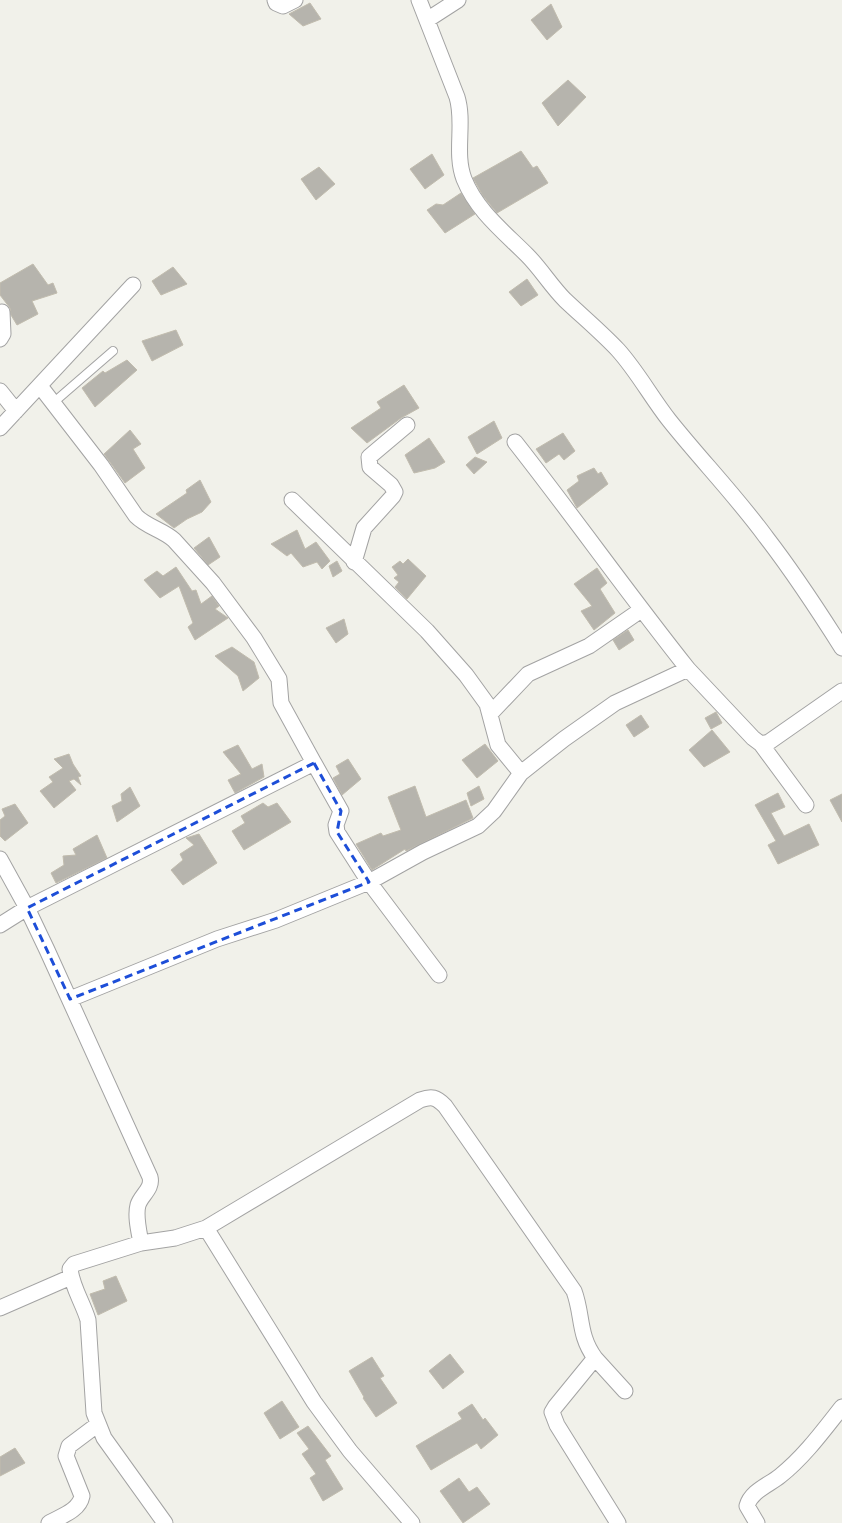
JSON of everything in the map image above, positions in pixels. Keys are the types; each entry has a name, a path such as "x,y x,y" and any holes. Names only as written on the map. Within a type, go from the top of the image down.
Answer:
{"street":[{"path":"275,0 276,3 283,6 295,0"},
{"path":"419,0 459,101 460,163 464,179 481,209 501,231 527,255 561,296 594,325 619,351 668,418 766,536 802,586 842,648"},
{"path":"427,20 458,0"},
{"path":"0,428 133,285"},
{"path":"0,339 3,334 2,312"},
{"path":"40,386 101,465 136,516 141,521 168,534 174,540 213,583 254,638 279,679 281,703 341,811 336,825 336,832 369,882 439,975"},
{"path":"0,391 16,411"},
{"path":"354,562 364,528 395,492 391,485 370,467 369,457 407,425"},
{"path":"515,442 553,490 641,610 688,669 753,738 761,744 806,805"},
{"path":"292,500 354,562 427,631 466,675 486,704 498,744 521,773"},
{"path":"490,714 524,676 589,646 641,610"},
{"path":"70,999 217,939 276,920 369,882 423,852 478,826 494,811 521,773 610,706 688,669"},
{"path":"761,744 769,742 842,691"},
{"path":"0,925 27,908 314,763"},
{"path":"0,859 27,908 70,999 150,1177 150,1186 138,1204 137,1210 141,1243"},
{"path":"165,1523 104,1438 98,1425 94,1413 88,1320 71,1277 70,1269 74,1264 141,1243 175,1238 206,1228 420,1100 429,1097 437,1098 444,1106 574,1291 578,1302 582,1334 588,1349 626,1391"},
{"path":"206,1228 314,1402 350,1451 412,1523"},
{"path":"0,1308 71,1277"},
{"path":"595,1358 554,1407 552,1412 557,1425 618,1523"},
{"path":"757,1523 747,1506 749,1499 782,1475 810,1448 842,1407"},
{"path":"49,1523 76,1508 81,1502 82,1496 66,1456 66,1450 69,1446 98,1425"}],"lane":[{"path":"52,403 113,351"}],"highlighted area":[{"path":"314,763 341,811 337,832 369,882 70,999 27,908"}],"building":[{"path":"310,3 321,19 303,26 289,14"},
{"path":"551,4 562,27 547,40 531,20"},
{"path":"568,80 586,97 558,126 542,103"},
{"path":"521,151 533,168 537,166 548,183 497,213 483,196 473,178"},
{"path":"432,154 444,175 425,189 410,169"},
{"path":"319,167 335,184 316,200 301,179"},
{"path":"461,193 475,214 445,233 427,210 436,204 443,205"},
{"path":"33,264 48,285 53,283 57,293 32,301 38,314 17,325 11,315 10,308 0,295 0,283"},
{"path":"173,267 187,284 161,295 152,281"},
{"path":"527,279 538,295 521,306 509,292"},
{"path":"176,330 183,345 152,361 142,341"},
{"path":"127,360 137,370 95,407 82,388 103,371 105,373"},
{"path":"404,385 419,408 401,418 367,443 351,428 381,408 377,402"},
{"path":"494,421 502,438 477,454 468,437"},
{"path":"130,430 141,444 133,449 145,468 125,483 104,454"},
{"path":"563,433 575,451 564,460 559,454 546,463 536,449"},
{"path":"429,438 445,462 435,468 414,473 405,455"},
{"path":"475,457 487,462 474,474 466,465"},
{"path":"594,468 598,474 601,472 608,484 577,508 567,490 579,481 577,476"},
{"path":"200,480 211,502 202,512 187,519 174,528 156,514 187,493 186,490"},
{"path":"297,530 305,549 316,542 330,561 322,569 317,562 303,567 291,553 287,556 271,544"},
{"path":"209,537 220,557 208,565 194,548"},
{"path":"408,559 426,576 407,599 395,587 399,582 394,578 398,575 392,567 400,561 403,564"},
{"path":"337,561 342,571 333,577 329,566"},
{"path":"176,567 192,591 196,590 201,604 212,596 219,606 215,609 228,618 195,640 188,627 193,623 179,586 160,598 144,580 157,571 163,576"},
{"path":"597,568 607,583 600,589 615,613 594,630 581,611 592,606 574,584"},
{"path":"344,619 348,634 336,643 326,628"},
{"path":"628,630 634,640 619,650 613,640"},
{"path":"232,647 254,662 259,678 243,691 238,676 215,656"},
{"path":"716,712 722,723 711,729 705,718"},
{"path":"641,715 649,727 634,737 626,725"},
{"path":"712,730 730,752 704,767 689,750"},
{"path":"485,744 498,761 477,778 462,760"},
{"path":"238,745 252,769 262,764 264,777 235,793 228,780 241,774 223,752"},
{"path":"69,754 73,764 81,776 78,777 81,785 74,779 69,781 76,790 54,808 40,791 53,782 49,777 63,768 54,759"},
{"path":"348,759 361,779 342,795 333,778 340,774 336,766"},
{"path":"415,786 426,817 466,800 473,818 406,851 405,849 372,870 356,844 381,833 383,836 401,830 388,797"},
{"path":"479,786 484,799 471,806 467,793"},
{"path":"130,787 140,806 117,822 112,806 122,801 121,794"},
{"path":"778,793 785,807 771,813 784,836 809,824 819,845 778,864 768,845 776,841 755,805"},
{"path":"842,794 842,822 830,800"},
{"path":"263,803 268,807 277,803 291,822 244,850 232,831 245,823 241,816"},
{"path":"15,804 28,823 5,841 0,836 0,820 5,816 2,809"},
{"path":"199,834 217,863 183,885 171,870 183,860 180,854 194,845 186,838"},
{"path":"97,835 107,858 56,883 51,873 64,865 63,856 76,855 73,849"},
{"path":"116,1276 127,1301 98,1315 90,1294 105,1289 103,1281"},
{"path":"450,1354 464,1372 443,1389 429,1371"},
{"path":"372,1357 384,1376 380,1378 397,1403 376,1417 363,1398 364,1397 349,1371"},
{"path":"282,1401 299,1427 280,1439 264,1413"},
{"path":"472,1404 483,1420 485,1418 498,1435 481,1449 477,1443 431,1470 416,1446 462,1419 458,1413"},
{"path":"308,1426 331,1456 325,1460 343,1489 323,1501 310,1478 316,1474 302,1454 309,1449 297,1433"},
{"path":"15,1448 25,1463 0,1476 0,1457"},
{"path":"459,1478 469,1492 477,1487 490,1504 463,1523 440,1491"}]}
